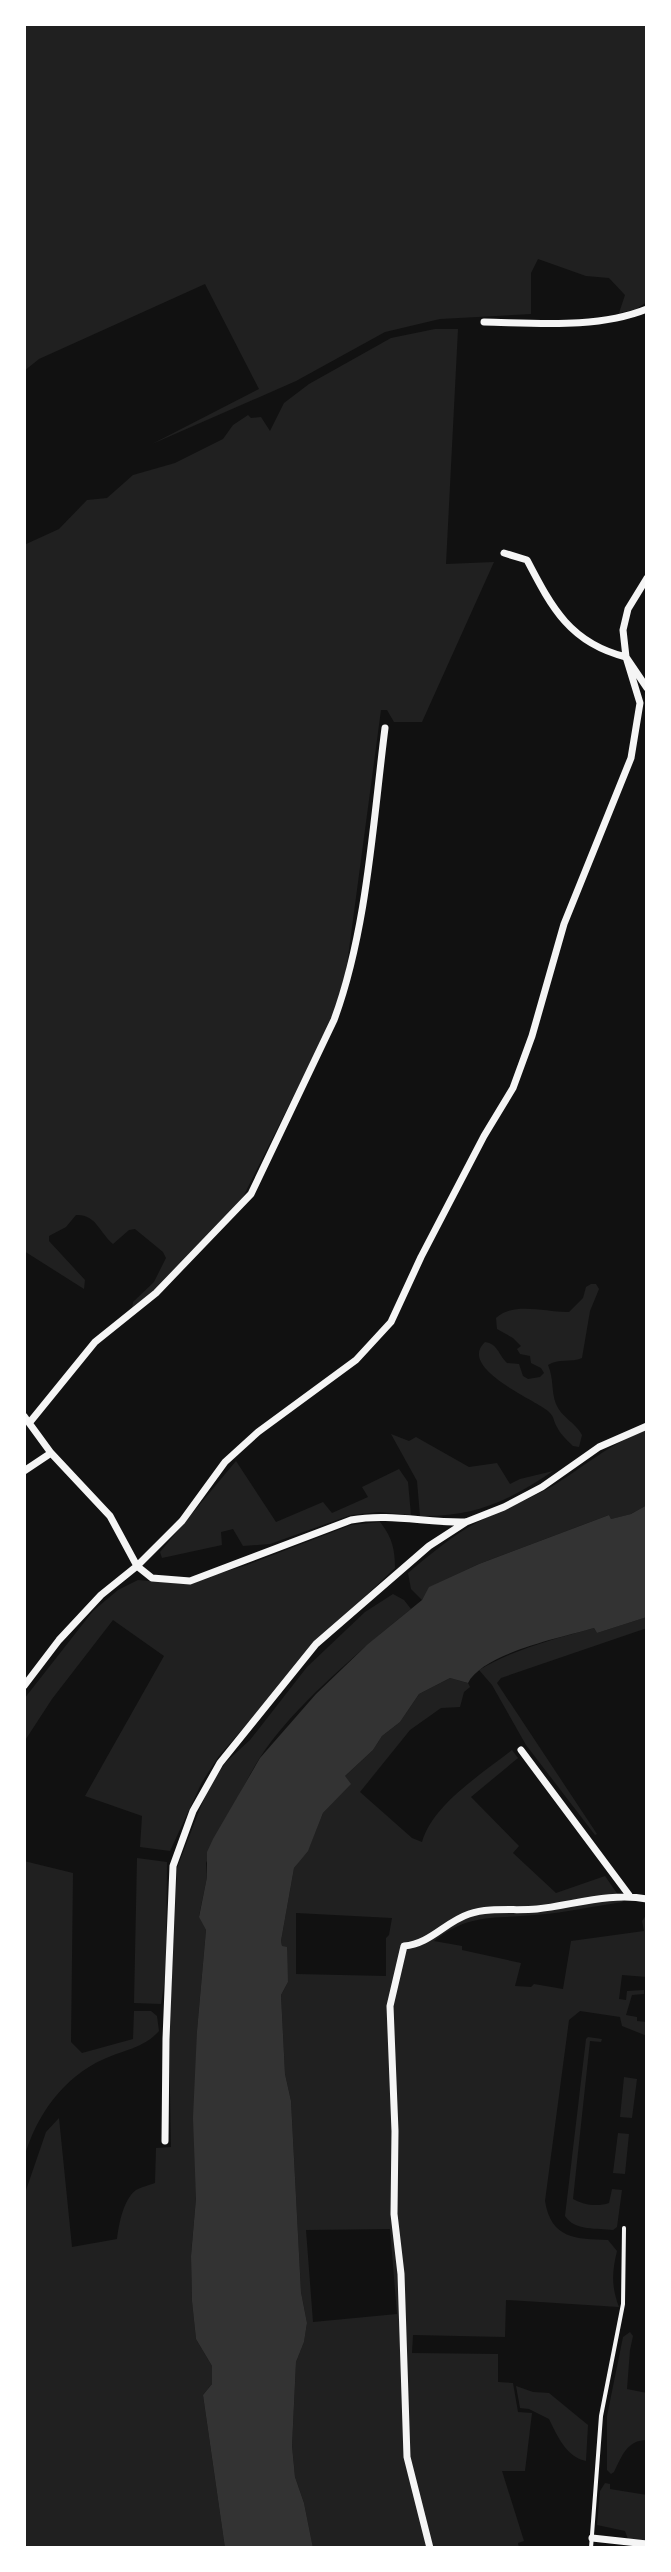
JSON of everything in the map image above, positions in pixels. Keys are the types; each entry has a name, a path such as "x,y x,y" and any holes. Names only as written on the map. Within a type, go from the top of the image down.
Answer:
{"street":[{"path":"484,322 581,322 620,317 647,309"},
{"path":"504,553 527,560 563,621 602,651 626,657 647,688"},
{"path":"24,1686 59,1640 101,1595 137,1566 182,1521 225,1462 258,1432 356,1360 391,1322 484,1136 513,1088 532,1036 564,924 631,758 640,703 626,657 623,630 628,609 647,578"},
{"path":"385,728 366,873 344,994 251,1194 165,1284 95,1342 27,1419 51,1453 110,1516 137,1566 152,1578 190,1581 351,1520 370,1517 466,1522"},
{"path":"165,2141 170,1898 176,1852 193,1811 220,1763 316,1644 429,1546 466,1522 542,1487 599,1447 647,1426"},
{"path":"24,1471 51,1453"},
{"path":"521,1750 629,1895"},
{"path":"430,2548 407,2457 401,2274 394,2214 395,2131 390,2006 404,1946 419,1945 471,1913 538,1909 629,1895 647,1899"},
{"path":"592,2538 647,2544"}],"lane":[{"path":"591,2548 601,2416 623,2304 624,2228"}],"shaded area":[{"path":"24,24 647,24 647,302 636,309 619,313 625,295 609,278 586,276 538,259 531,273 531,314 440,319 385,332 296,381 152,444 259,389 205,284 39,359 24,371"},
{"path":"435,329 458,329 446,564 494,562 422,722 394,722 387,710 381,710 346,972 332,1019 240,1203 163,1285 132,1310 133,1302 154,1282 166,1258 135,1229 129,1230 113,1244 88,1217 76,1215 66,1227 49,1236 49,1241 85,1280 84,1289 24,1251 24,545 59,529 87,500 107,498 133,475 175,463 223,439 233,425 248,415 251,418 261,417 270,431 284,403 309,384 391,338"},
{"path":"591,1284 596,1284 599,1289 590,1311 582,1358 548,1365 556,1404 582,1435 579,1447 573,1446 562,1435 548,1411 489,1372 481,1362 479,1352 485,1342 489,1343 507,1363 519,1364 523,1376 528,1379 540,1377 544,1373 541,1368 531,1363 530,1356 520,1354 517,1349 521,1346 513,1338 497,1329 496,1318 521,1309 569,1312"},
{"path":"647,1430 647,1505 631,1514 611,1519 609,1515 479,1564 430,1587 422,1600 411,1589 408,1573 459,1533 551,1487 609,1448"},
{"path":"391,1434 409,1441 416,1437 469,1467 497,1463 510,1484 553,1471 521,1491 490,1505 457,1514 420,1516 417,1481"},
{"path":"236,1461 276,1522 323,1502 332,1513 368,1497 362,1487 399,1469 408,1482 411,1515 379,1512 351,1515 270,1544 243,1546 233,1529 221,1532 222,1545 162,1558 160,1552"},
{"path":"647,1505 647,1617 597,1633 594,1628 544,1641 490,1663 476,1672 468,1683 450,1678 419,1694 400,1722 382,1736 373,1750 345,1776 351,1784 323,1813 308,1851 294,1868 281,1941 282,1946 287,1947 288,1982 281,1995 285,2074 291,2101 301,2292 307,2323 296,2362 292,2446 295,2477 313,2548 225,2548 203,2395 212,2384 212,2366 196,2339 192,2301 191,2256 196,2198 193,2118 206,1930 199,1917 207,1877 207,1852 260,1758 316,1694 368,1644 422,1600 429,1587 479,1564 609,1515 611,1519 631,1514"},
{"path":"380,1522 392,1544 395,1568 299,1659 219,1756 202,1782 170,1851 140,1847 142,1816 85,1796 164,1656 113,1620 52,1699 24,1742 24,1699 93,1611 118,1590 138,1580 184,1584 244,1566 351,1525"},
{"path":"393,1594 404,1600 411,1609 329,1679 273,1739 245,1784 206,1863 207,1877 199,1916 206,1930 197,2031 192,2300 196,2339 212,2366 212,2384 203,2395 225,2548 34,2548 24,2545 24,2196 46,2132 59,2118 72,2247 117,2239 120,2220 132,2194 155,2183 156,2148 171,2147 169,2037 177,1868 210,1785 307,1667 365,1612"},
{"path":"647,1617 647,1628 501,1678 497,1683 595,1835 526,1745 492,1685 479,1670 520,1650 594,1628 597,1633"},
{"path":"450,1678 468,1683 470,1687 464,1692 460,1707 441,1708 410,1730 360,1792 412,1838 422,1842 436,1815 447,1803 512,1750 518,1758 471,1797 519,1846 513,1853 556,1893 605,1876 623,1902 546,1914 482,1919 459,1926 434,1941 521,1963 515,1986 531,1987 534,1984 563,1989 571,1941 644,1931 642,1921 647,1914 647,1977 622,1975 619,1999 626,2000 627,1991 644,1990 644,1994 632,1995 626,2015 647,2022 647,2036 622,2026 620,2017 580,2011 569,2020 545,2201 548,2214 559,2230 576,2237 608,2240 617,2251 613,2279 619,2307 506,2300 505,2337 413,2335 412,2353 498,2354 498,2382 513,2383 518,2412 532,2413 525,2471 502,2471 524,2541 518,2543 519,2548 313,2548 295,2477 292,2446 296,2362 307,2323 301,2292 291,2101 285,2074 281,1995 288,1982 281,1941 294,1868 310,1845 323,1813 350,1784 344,1777 373,1750 382,1736 400,1722 419,1694","holes":["296,1913 392,1918 386,1938 386,1976 296,1974","390,2229 397,2314 313,2322 306,2230"]},
{"path":"137,1858 167,1862 166,1972 161,2004 134,2003"},
{"path":"24,1861 73,1873 71,2042 82,2053 133,2039 134,2011 151,2011 157,2016 159,2031 140,2045 89,2067 64,2087 36,2127 24,2158"},
{"path":"588,2037 602,2039 601,2042 590,2041 573,2199 591,2205 605,2204 609,2203 612,2189 622,2190 617,2227 613,2230 580,2226 565,2216"},
{"path":"624,2077 637,2079 632,2118 620,2117"},
{"path":"618,2133 629,2134 625,2174 613,2173"},
{"path":"630,2332 633,2336 627,2389 647,2393 647,2440 630,2446 611,2474 607,2470 607,2416 623,2337"},
{"path":"516,2386 549,2393 588,2425 586,2461 568,2450 549,2419 520,2408"},
{"path":"605,2483 610,2484 610,2489 647,2495 647,2540 628,2539 625,2531 597,2525 600,2491"}]}
